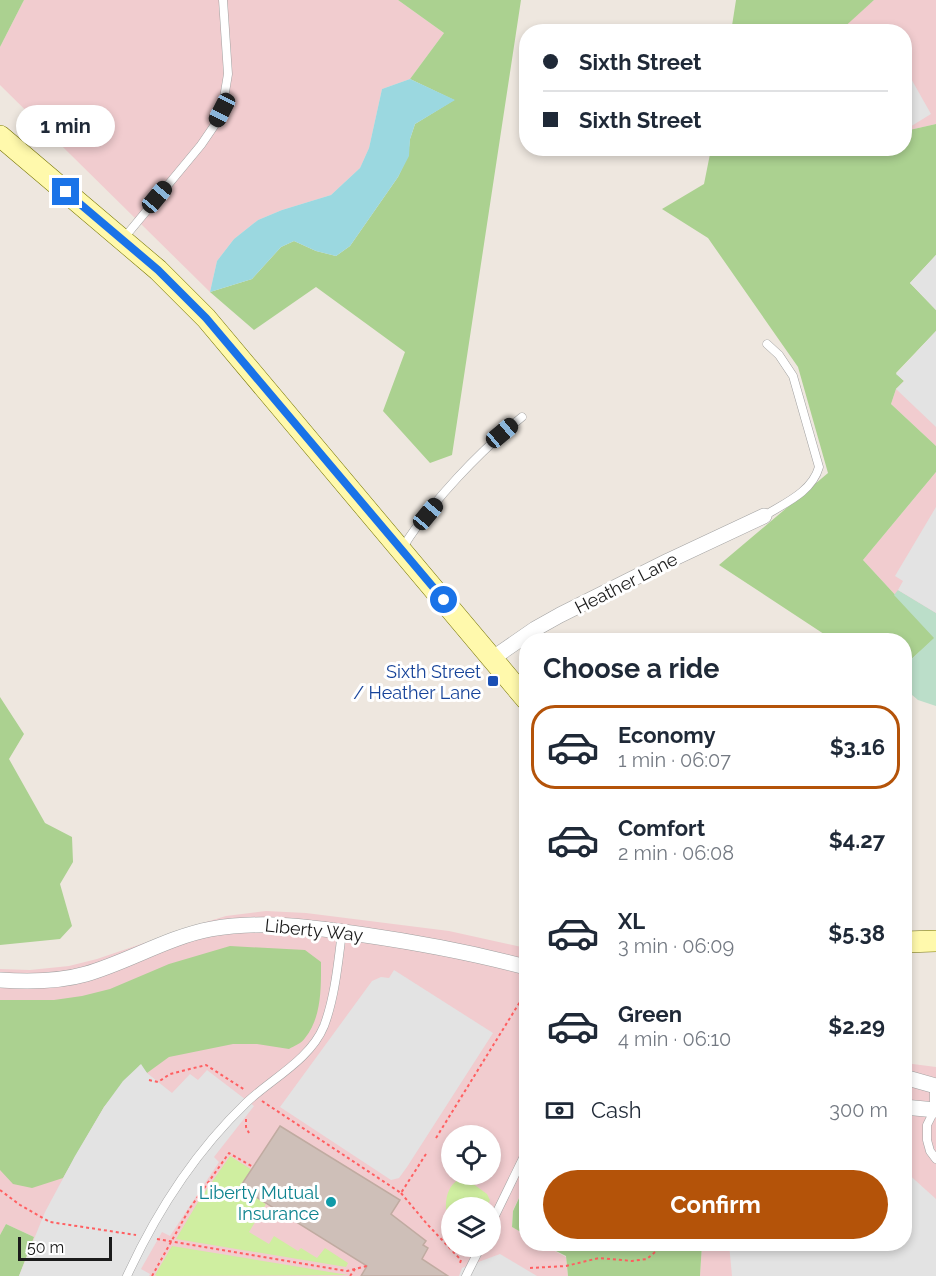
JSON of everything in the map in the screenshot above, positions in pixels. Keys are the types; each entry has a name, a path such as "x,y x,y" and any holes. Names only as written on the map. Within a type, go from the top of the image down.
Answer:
{"main road":[{"path":"0,136 123,239 206,318 402,548 519,690"},
{"path":"912,942 936,941"}],"street":[{"name":"Heather Lane","path":"529,633 668,561 764,516"},
{"name":"Heather Lane","path":"493,658 519,640"},
{"name":"Liberty Way","path":"0,980 41,981 83,975 209,930 261,924 342,932 450,949 519,965"},
{"path":"912,1079 935,1085"},
{"path":"912,1108 935,1112"}],"lane":[{"path":"123,239 201,145 222,110 228,74 223,0"},
{"path":"764,516 810,485 819,467 794,376 779,355 767,344"},
{"path":"402,548 451,486 502,433 522,417"},
{"path":"127,1276 146,1237 188,1170 216,1135 254,1096 313,1044 323,1027 335,984 342,932"},
{"path":"935,1085 935,1112 927,1125 927,1140 930,1151 936,1159"},
{"path":"501,1203 519,1166"},
{"path":"466,1276 476,1257"}],"path":[{"path":"436,1138 519,1003"},
{"path":"149,1080 158,1082 170,1074 206,1065 401,1193 462,1260"},
{"path":"246,1119 249,1133"},
{"path":"152,1276 190,1208 229,1153 253,1167"},
{"path":"401,1193 426,1154"},
{"path":"0,1190 20,1206 50,1222 347,1271 367,1266"},
{"path":"530,1268 566,1266 599,1258 632,1261 647,1259 656,1251"},
{"path":"350,1276 355,1269"}],"shaded area":[{"path":"24,0 398,0 444,33 410,79 382,89 369,148 360,168 331,195 258,220 234,239 217,261 210,292 0,85 0,47"},
{"path":"874,0 936,0 936,124 912,129 912,24 846,24"},
{"path":"912,80 931,114 912,126"},
{"path":"936,255 936,310 910,283"},
{"path":"936,331 936,446 891,404 896,389"},
{"path":"936,331 936,427 896,389 904,381 896,374"},
{"path":"936,472 936,639 863,560"},
{"path":"936,507 936,613 898,590 903,581 895,576"},
{"path":"266,911 306,913 449,931 519,946 519,1198 513,1210 512,1227 519,1231 519,1251 555,1251 566,1257 568,1276 19,1276 34,1237 6,1224 0,1235 0,969 30,970 69,966 97,959 226,916"},
{"path":"394,970 493,1033 407,1167 399,1178 391,1180 280,1107 372,981 381,977 389,978"},
{"path":"141,1064 147,1073 172,1093 190,1074 198,1080 207,1070 254,1106 214,1157 219,1162 170,1236 162,1232 141,1269 150,1274 149,1276 19,1276 45,1212 75,1156 104,1107 123,1081"},
{"path":"912,1064 936,1067 936,1276 700,1276 702,1251 912,1251"},
{"path":"912,1177 936,1199 936,1276 732,1276 730,1251 912,1251"},
{"path":"501,1255 537,1276 459,1276 462,1268 492,1257 501,1257"}],"green space":[{"path":"0,0 24,0 0,47"},
{"path":"398,0 521,0 452,455 430,463 383,411 405,352 316,287 254,330 210,292 252,279 281,247 294,241 316,251 336,256 350,246 398,177 408,156 415,124 454,100 410,79 444,33"},
{"path":"736,0 874,0 848,24 732,24"},
{"path":"936,124 936,255 910,283 936,310 936,331 896,373 904,381 896,389 891,404 936,446 936,472 863,560 935,638 912,659 912,633 822,633 719,565 828,473 798,367 708,238 662,209 704,184 710,156 912,156 912,129"},
{"path":"898,590 936,613 936,706 918,700 912,695 912,658 934,638 894,595"},
{"path":"0,697 24,734 9,759 45,823 72,837 73,862 60,884 72,926 60,939 0,945"},
{"path":"230,946 305,950 321,962 318,1011 311,1030 304,1040 289,1049 257,1044 233,1044 169,1057 147,1073 140,1065 104,1107 63,1178 32,1188 13,1184 0,1170 0,1000 54,1000 82,996 110,989 169,964"},
{"path":"230,1156 252,1170 241,1188 266,1204 249,1232 269,1244 274,1236 298,1251 301,1248 317,1258 325,1248 348,1263 346,1267 176,1239"},
{"path":"452,1185 475,1185 488,1197 447,1197"},
{"path":"519,1198 519,1231 512,1227 513,1211"},
{"path":"6,1224 34,1237 19,1276 0,1276 0,1235"},
{"path":"172,1246 348,1275 155,1275"},
{"path":"556,1251 702,1251 700,1276 568,1276 566,1256"}],"water":[{"path":"410,79 455,100 415,124 410,139 409,156 398,177 350,246 336,256 316,251 294,241 281,247 252,279 210,292 217,261 234,239 258,220 331,195 360,168 369,148 382,89"}],"building":[{"name":"Liberty Mutual Insurance","path":"280,1126 400,1200 391,1214 426,1241 423,1245 428,1248 422,1259 448,1276 361,1276 367,1266 240,1187"}],"place":[{"name":"Sixth Street / Heather Lane","path":"493,681"},
{"name":"Liberty Mutual Insurance","path":"331,1202"}],"route":[{"path":"66,192 158,270 206,318 444,600"}]}
